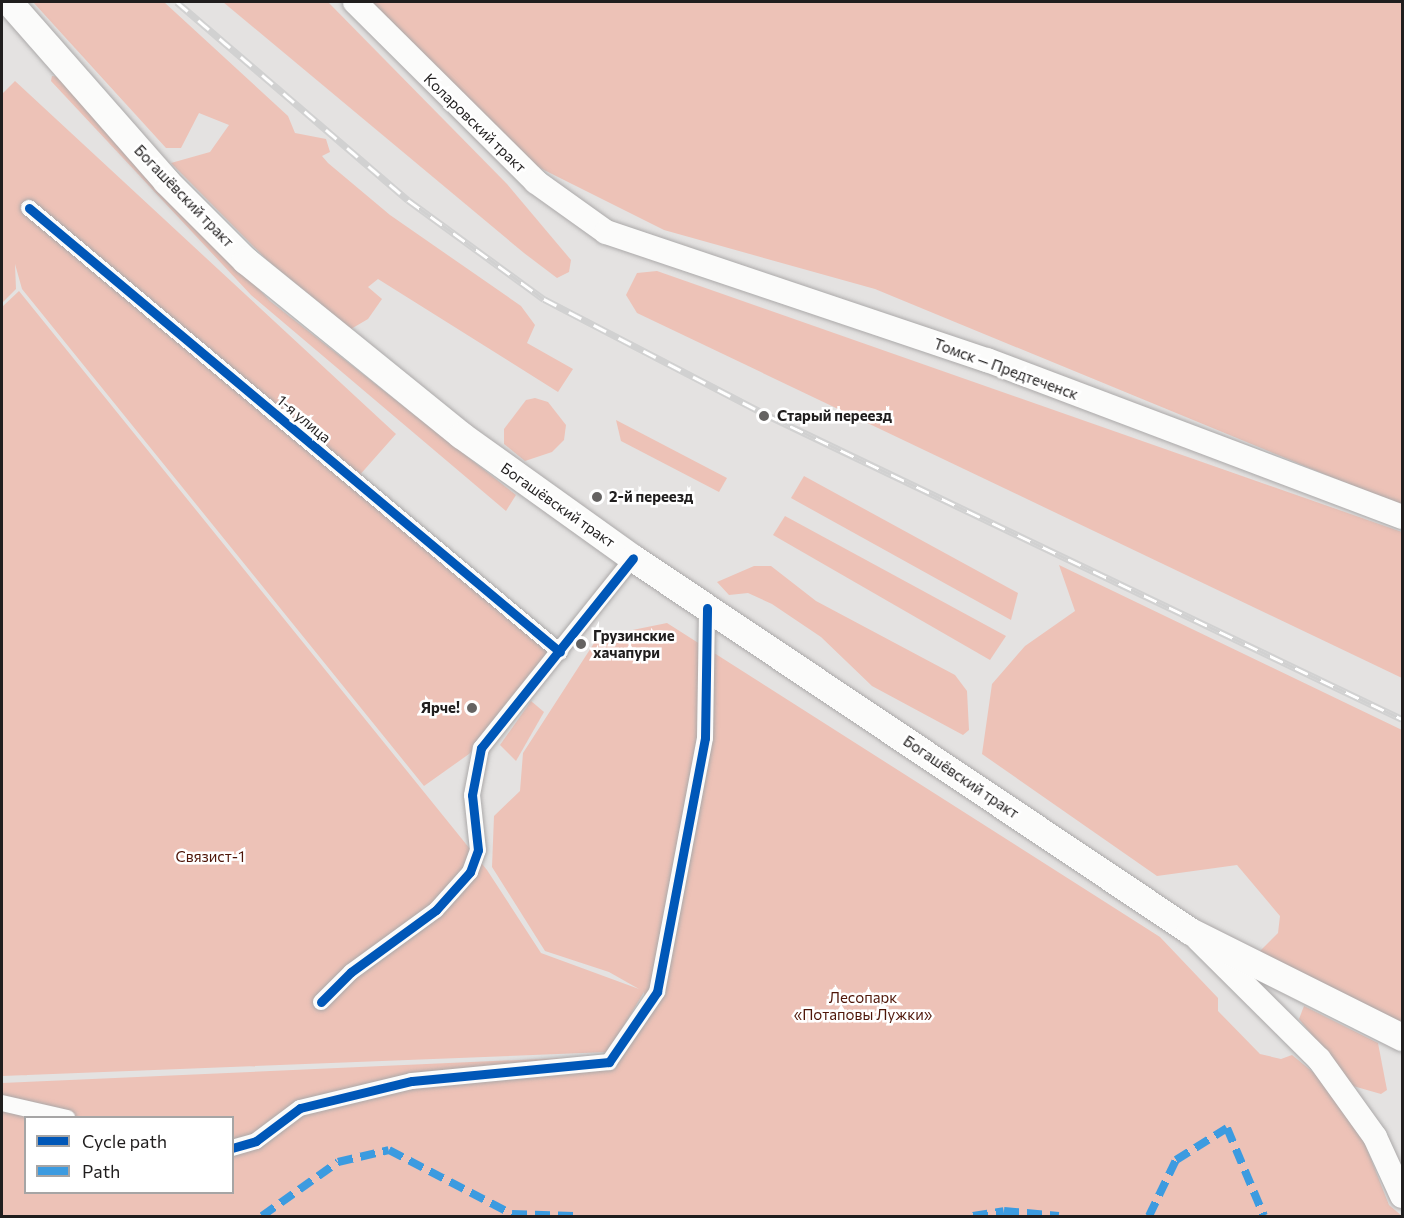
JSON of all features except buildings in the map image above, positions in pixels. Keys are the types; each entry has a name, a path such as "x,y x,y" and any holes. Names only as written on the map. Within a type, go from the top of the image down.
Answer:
{"main road":[{"name":"Богашёвский тракт","path":"9,2 166,181 265,278 461,435 633,558 1190,931 1287,982 1402,1036"},
{"name":"Коларовский тракт","path":"355,2 536,182 606,232"},
{"name":"Томск — Предтеченск","path":"606,232 987,360 1402,518"},
{"path":"1190,931 1269,1007 1348,1096 1375,1137 1402,1196"},
{"path":"1269,1007 1269,987 1287,982"}],"street":[{"name":"1-я улица","path":"29,208 560,652"},
{"path":"321,1002 351,972 436,909 470,872 478,850 472,795 481,748 633,558"},
{"path":"234,1147 256,1141 300,1108 412,1081 609,1062 657,992 705,738 707,608"},
{"path":"2,1103 58,1116"}],"green space":[{"path":"33,2 164,2 288,116 295,133 326,139 330,152 322,156 328,163 390,215 521,306 535,325 527,343 573,369 558,392 378,279 368,287 382,299 368,319 351,329 267,260 171,163 210,152 229,125 199,113 181,148 166,148"},
{"path":"223,2 328,2 507,184 571,260 569,272 557,278 524,253"},
{"path":"369,2 1402,2 1402,506 875,289 664,230 534,165"},
{"path":"52,76 60,77 270,301 516,495 506,511 251,295 51,81"},
{"path":"15,81 396,434 350,486 554,654 469,754 424,786 22,289 15,264 16,289 2,303 2,94"},
{"path":"657,271 1402,532 1402,678 637,313 626,295 637,273"},
{"path":"19,291 487,870 541,953 639,989 609,972 545,951 492,867 494,816 520,791 523,753 598,637 667,623 1160,937 1218,998 1218,1011 1260,1054 1281,1059 1292,1055 1330,1086 1365,1144 1389,1205 1402,1216 2,1216 2,1083 606,1056 645,1000 644,992 608,1052 2,1076 2,307"},
{"path":"535,398 548,402 566,425 564,440 552,452 525,461 504,444 504,429 526,400"},
{"path":"616,420 727,478 719,492 621,441"},
{"path":"804,476 1018,593 1011,620 791,498"},
{"path":"785,516 1006,636 990,660 773,535"},
{"path":"1059,565 1402,730 1402,1025 1259,952 1278,933 1280,916 1237,865 1157,876 982,754 992,684 1025,646 1075,611"},
{"path":"754,566 771,566 816,601 955,675 967,691 969,730 963,735 872,686 821,637 772,604 748,593 729,595 717,582"},
{"path":"531,701 544,712 516,761 500,745"},
{"path":"1304,1006 1378,1043 1387,1090 1381,1094 1353,1086 1299,1019"}],"railway":[{"path":"177,2 408,200 544,299 765,414 1402,719"}],"marked path":[{"path":"1149,1216 1176,1160 1227,1128 1264,1216"},
{"path":"262,1216 338,1162 389,1150 512,1214 574,1216"},
{"path":"973,1216 1004,1211 1059,1216"}],"cycle path":[{"path":"29,208 560,652"},
{"path":"321,1002 351,972 436,910 470,872 478,850 472,795 481,748 633,558"},
{"path":"234,1147 256,1141 300,1108 412,1081 609,1062 657,992 705,738 707,608"}],"place":[{"name":"Старый переезд","path":"764,416"},
{"name":"2-й переезд","path":"597,497"},
{"name":"Грузинские хачапури","path":"581,644"},
{"name":"Ярче!","path":"472,708"}],"park label":[{"name":"Связист-1","path":"210,857"},
{"name":"Лесопарк «Потаповы Лужки»","path":"863,1006"}]}
